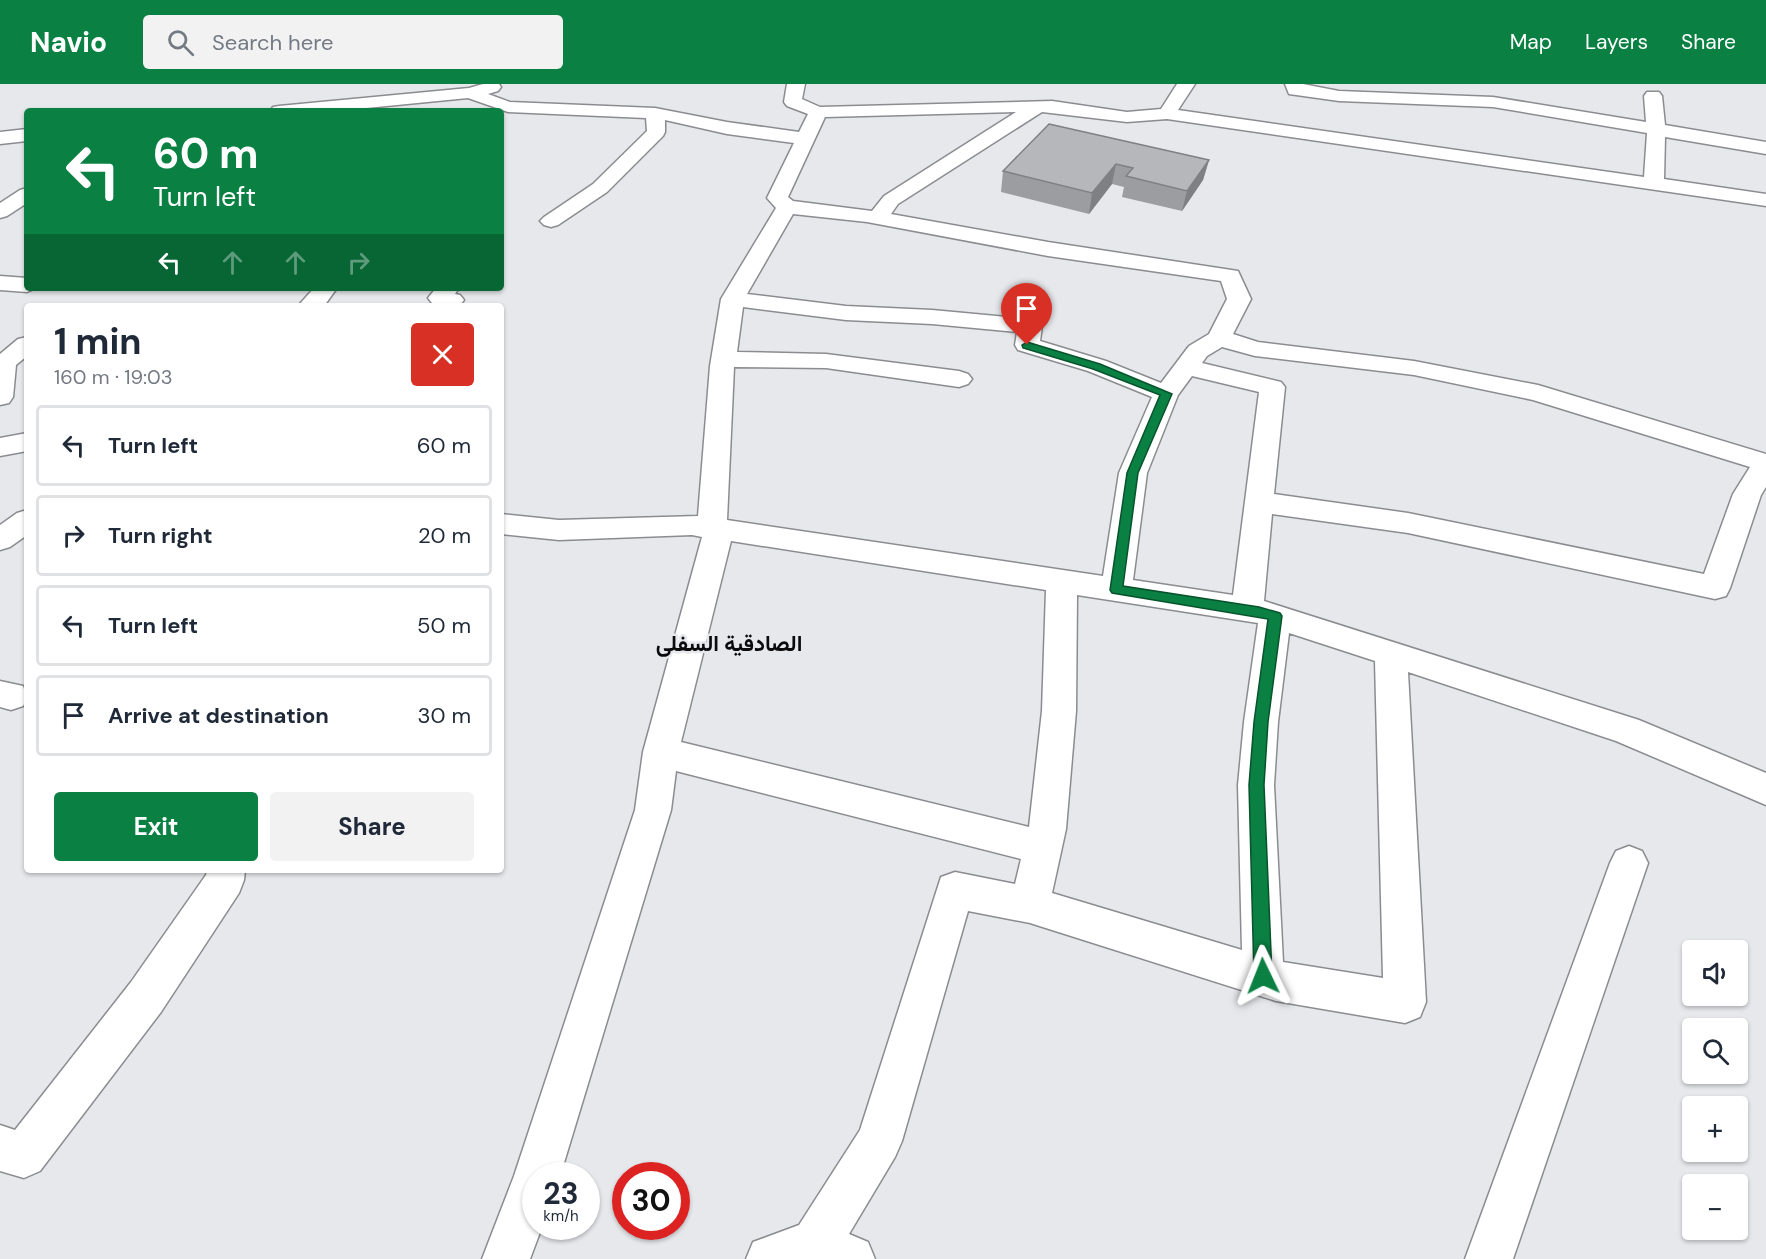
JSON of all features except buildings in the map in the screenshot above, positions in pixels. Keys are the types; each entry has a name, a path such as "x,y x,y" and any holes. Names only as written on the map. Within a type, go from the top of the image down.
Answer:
{"street":[{"path":"311,108 470,93 505,84"},
{"path":"796,84 793,102 818,112 1045,107 1127,117 1167,114 1766,200"},
{"path":"1045,107 1048,84"},
{"path":"1167,114 1186,84"},
{"path":"1294,84 1295,90 1339,96 1493,102 1766,148"},
{"path":"470,93 508,107 655,113 727,128 805,139"},
{"path":"1653,96 1656,131 1654,184"},
{"path":"877,218 891,200 1045,107"},
{"path":"818,112 777,198 787,207 877,218 1048,249 1230,276 1239,299 1219,338 1198,351 1166,394 1132,473 1116,590"},
{"path":"550,221 600,188 637,148 656,132 655,113"},
{"path":"0,138 24,135"},
{"path":"0,212 24,196"},
{"path":"541,1162 653,810 661,752 715,529 723,359 733,299 787,207"},
{"path":"0,283 24,285"},
{"path":"313,303 324,291"},
{"path":"446,291 440,298 452,300 450,303"},
{"path":"733,299 846,313 932,317 1030,326 1027,345 1097,366 1166,394"},
{"path":"1219,338 1255,349 1414,368 1538,393 1766,464 1747,494 1715,588 1408,523 1259,502"},
{"path":"0,397 4,363 24,346"},
{"path":"723,359 826,361 959,379"},
{"path":"1186,367 1272,387 1259,502 1261,722 1257,785 1263,976"},
{"path":"0,447 24,443"},
{"path":"0,540 24,522"},
{"path":"504,524 559,530 692,525 1261,613 1628,730 1766,789"},
{"path":"1030,905 1044,848 1059,711 1062,581"},
{"path":"770,1259 833,1251 879,1141 955,890 1030,905 1276,981 1405,1002 1391,654"},
{"path":"661,752 1044,848"},
{"path":"1489,1259 1629,863"},
{"path":"0,1148 24,1155 146,997 225,879 226,873"},
{"path":"506,1259 522,1216"}],"district":[{"name":"الصادقية السفلى","path":"729,643"}],"route":[{"path":"1027,345 1097,366 1166,394 1132,473 1116,590 1259,611 1275,616 1261,722 1257,785 1263,976"}]}
